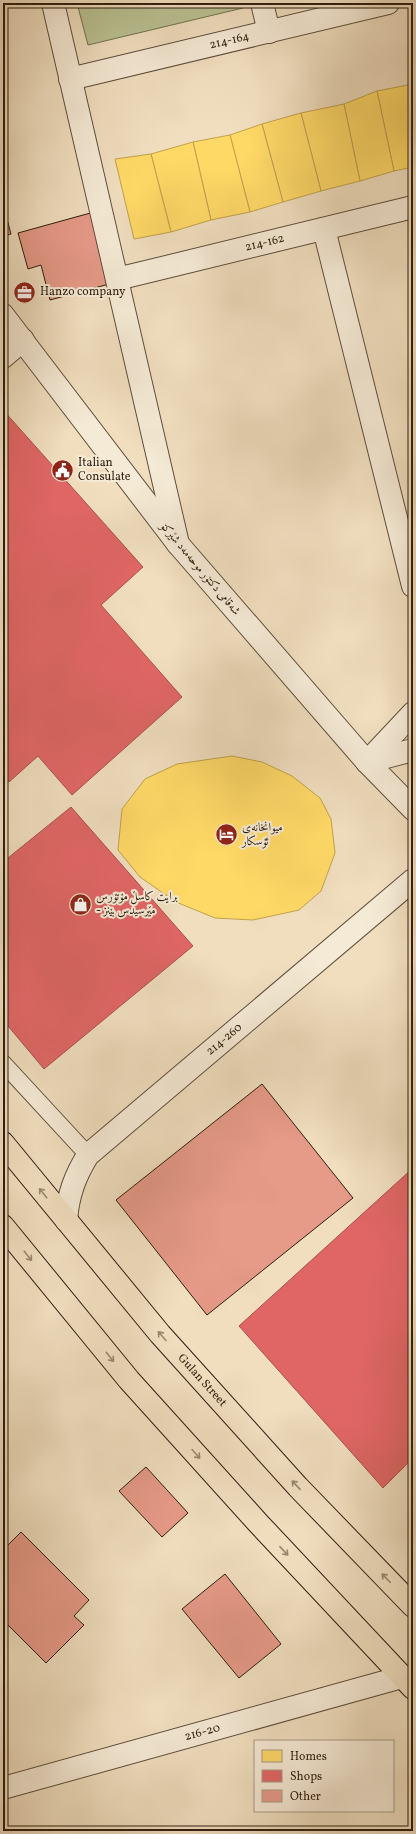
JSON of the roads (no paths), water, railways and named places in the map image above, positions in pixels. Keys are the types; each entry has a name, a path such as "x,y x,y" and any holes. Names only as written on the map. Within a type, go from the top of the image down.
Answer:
{"main road":[{"name":"Gulan Street","path":"3,1143 176,1352 298,1487 413,1606"},
{"path":"3,1226 129,1380 264,1530 407,1683"}],"street":[{"path":"52,3 178,544"},
{"path":"262,3 269,32"},
{"name":"214-164","path":"70,80 388,3"},
{"name":"214-162","path":"117,279 413,207"},
{"path":"324,229 413,586"},
{"name":"شەقامی دکتۆر موحەمەد شێرکۆ","path":"3,315 178,544 367,762 413,809"},
{"path":"3,357 23,340"},
{"path":"367,762 413,713"},
{"path":"367,762 413,750"},
{"name":"214-260","path":"66,1220 70,1192 77,1173 88,1155 413,880"},
{"name":"216-20","path":"3,1788 407,1683"}],"lane":[{"path":"3,1063 88,1155"}],"place":[{"name":"Hanzo company","path":"25,292"},
{"name":"Italian Consulate","path":"63,470"},
{"name":"میوانخانەی ئۆسکار","path":"226,835"},
{"name":"برایت کاسڵ مۆتۆرس - مێرسیدس بێنز","path":"80,904"}]}
